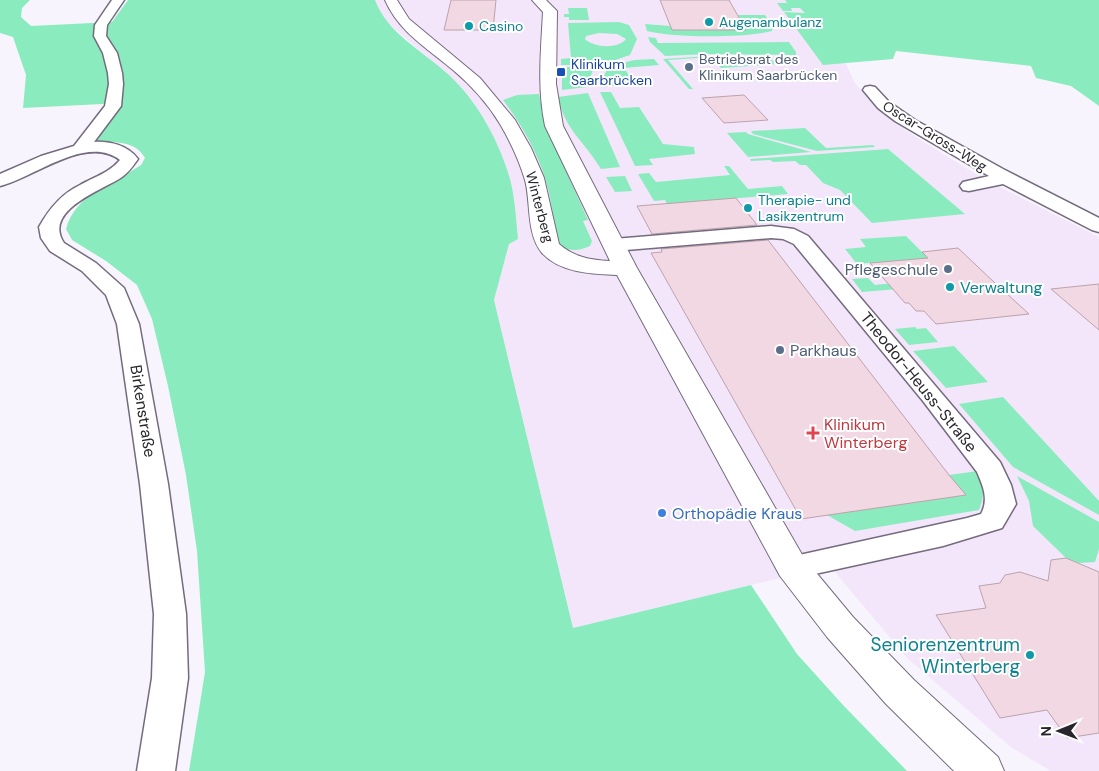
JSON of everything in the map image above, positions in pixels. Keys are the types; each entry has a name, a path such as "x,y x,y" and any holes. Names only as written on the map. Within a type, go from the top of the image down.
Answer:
{"street":[{"path":"0,181 88,147 113,106 116,84 115,73 110,53 100,36 101,25 118,0"},
{"name":"Winterberg","path":"391,0 394,10 404,21 469,75 493,101 507,121 534,178 548,246 559,256 572,262 588,265 619,257"},
{"path":"538,0 550,11 548,93 550,114 554,126 619,257 792,567 840,627 900,692 982,771"},
{"name":"Oscar-Gross-Weg","path":"870,90 878,100 894,113 1004,178 1099,226"},
{"name":"Birkenstraße","path":"88,147 120,150 129,159 126,165 65,202 54,216 49,227 51,238 57,247 89,267 116,293 128,324 156,493 170,614 170,678 156,771"},
{"name":"Oscar-Gross-Weg","path":"969,186 1004,178"},
{"name":"Theodor-Heuss-Straße","path":"619,257 771,232 787,234 801,240 932,396 990,469 997,485 1001,504 992,521 953,533 835,556 792,567"}],"shaded area":[{"name":"Klinikum Winterberg","path":"375,0 816,0 855,83 886,116 914,136 966,168 1099,237 1099,771 1051,771 1012,748 907,658 830,566 573,628 494,300 509,244 510,179 486,122 450,77 388,23 379,11"}],"green space":[{"path":"0,0 30,0 22,8 21,17 31,26 112,22 128,0 375,0 381,12 397,32 449,75 469,97 494,137 510,179 518,239 509,244 494,300 573,628 751,585 797,654 907,771 189,771 205,672 197,551 186,475 168,386 152,319 137,285 106,261 72,240 66,229 71,217 87,198 141,165 145,158 136,148 124,143 96,142 122,103 23,108 26,75 13,37 0,33"},
{"path":"785,0 1099,0 1099,106 1071,86 1036,78 1031,66 896,51 893,59 823,65 784,12 805,13 800,8 791,8 792,11 783,11 777,3 787,3"},
{"path":"568,8 587,8 589,20 569,20 569,17 564,17 564,14 569,14"},
{"path":"738,15 765,15 773,27 772,31 745,35 691,36 647,31 645,24 670,26 672,30 746,30"},
{"path":"619,22 629,25 637,39 630,55 601,65 561,65 561,59 571,58 568,23","holes":["599,33 617,34 626,39 612,46 600,46 585,39 586,36"]},
{"path":"648,37 656,38 658,43 789,42 796,55 708,54 665,56 650,42"},
{"path":"710,56 769,57 777,64 721,68 711,57 668,60 693,89 689,89 663,59"},
{"path":"654,59 659,65 624,68 635,84 599,87 608,67 634,60"},
{"path":"567,67 594,67 587,87 562,90 562,72 567,72"},
{"path":"600,92 611,92 620,108 639,107 663,144 694,147 695,154 649,159 653,165 635,166"},
{"path":"588,93 620,167 601,169 565,118 558,97"},
{"path":"539,94 546,127 588,220 583,221 592,241 590,246 583,249 564,248 559,242 546,180 525,133 503,100 517,95"},
{"path":"805,128 826,148 873,145 875,147 817,151 753,134 751,131"},
{"path":"746,132 811,152 748,157 727,133"},
{"path":"888,149 965,214 872,223 840,190 823,183 806,165 800,165 795,161 773,162 770,160 751,161 750,159"},
{"path":"724,166 729,166 748,189 782,186 788,194 667,204 665,200 654,201 638,174 649,173 656,182 730,175"},
{"path":"625,176 632,191 615,192 606,177"},
{"path":"906,236 928,258 857,264 845,249 866,247 860,239"},
{"path":"868,278 875,285 893,283 898,289 862,292 852,279"},
{"path":"915,327 917,329 926,328 938,342 909,345 895,329"},
{"path":"954,346 988,382 946,388 913,351"},
{"path":"1003,397 1099,501 1099,515 1013,467 959,404"},
{"path":"978,471 983,490 979,510 855,531 827,515 965,495 949,475"},
{"path":"1017,476 1099,522 1099,549 1095,562 1079,563 1066,558 1033,526 1029,501"}],"building":[{"path":"451,0 496,0 493,30 444,30"},
{"path":"660,0 729,0 746,30 672,30"},
{"path":"744,95 768,120 724,123 702,98"},
{"path":"736,198 757,225 652,234 637,206"},
{"name":"Parkhaus","path":"768,240 966,495 801,519 651,253 662,252 661,249"},
{"name":"Verwaltung","path":"958,248 1029,314 936,324 924,311 916,311 909,303 905,303 870,263 928,258 922,252"},
{"path":"1099,284 1099,330 1051,289"},
{"name":"Seniorenzentrum Winterberg","path":"1066,558 1099,572 1099,733 1067,738 1047,710 1000,718 936,615 986,608 979,586 1000,583 1005,575 1020,572 1048,581 1051,560"}],"place":[{"name":"Augenambulanz","path":"709,22"},
{"name":"Casino","path":"469,26"},
{"name":"Betriebsrat des Klinikum Saarbrücken","path":"689,67"},
{"name":"Klinikum Saarbrücken","path":"561,72"},
{"name":"Therapie- und Lasikzentrum","path":"748,208"},
{"name":"Pflegeschule","path":"948,269"},
{"name":"Verwaltung","path":"950,287"},
{"name":"Parkhaus","path":"780,350"},
{"name":"Klinikum Winterberg","path":"813,433"},
{"name":"Orthopädie Kraus","path":"662,513"},
{"name":"Seniorenzentrum Winterberg","path":"1030,655"}]}
